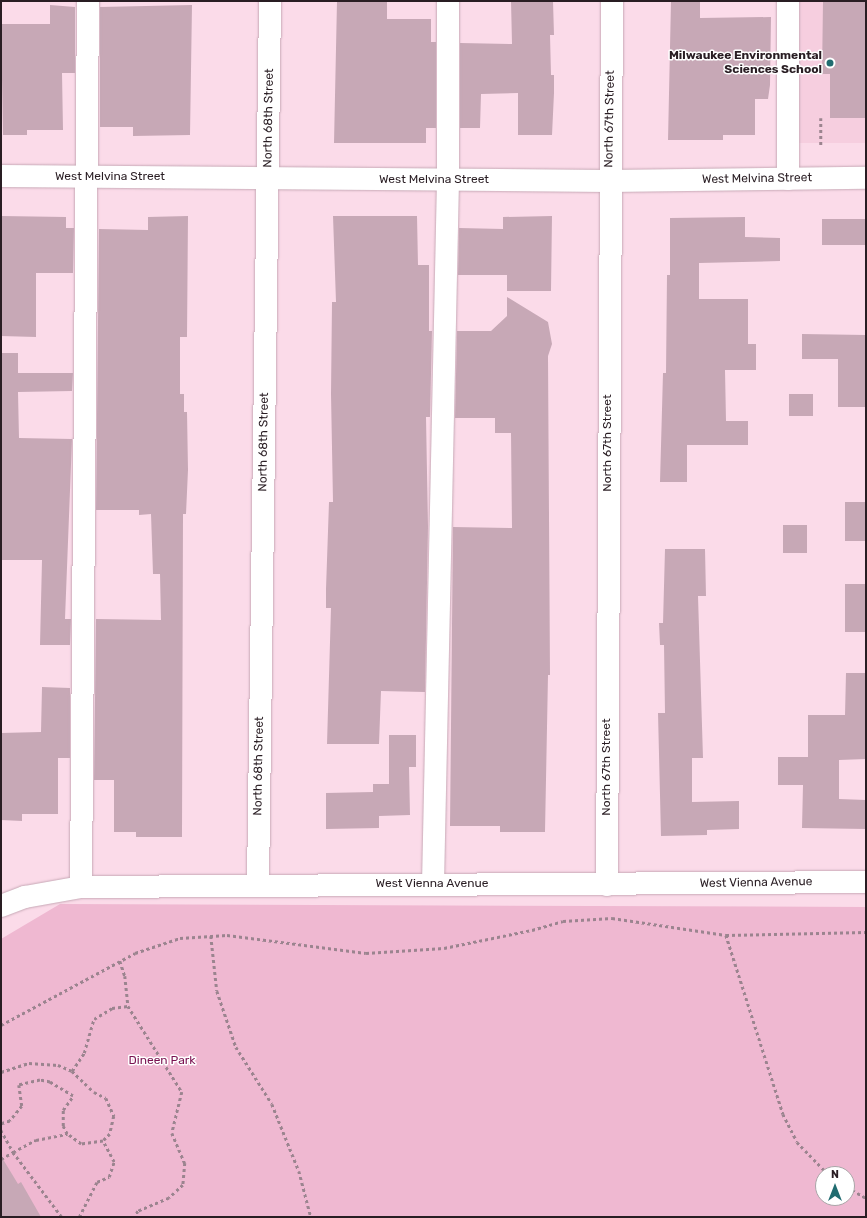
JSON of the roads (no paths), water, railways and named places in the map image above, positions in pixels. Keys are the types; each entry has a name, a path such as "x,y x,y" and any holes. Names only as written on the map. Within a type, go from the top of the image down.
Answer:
{"street":[{"path":"81,886 88,1"},
{"name":"North 68th Street","path":"258,884 270,1"},
{"path":"433,884 448,180 448,1"},
{"name":"North 67th Street","path":"607,885 609,181 612,1"},
{"path":"788,1 788,179"},
{"name":"West Melvina Street","path":"1,176 609,181 866,178"},
{"name":"West Vienna Avenue","path":"1,906 25,896 81,886 258,884 607,885 866,882"}],"place":[{"name":"Milwaukee Environmental Sciences School","path":"830,63"}],"park label":[{"name":"Dineen Park","path":"162,1061"}]}
